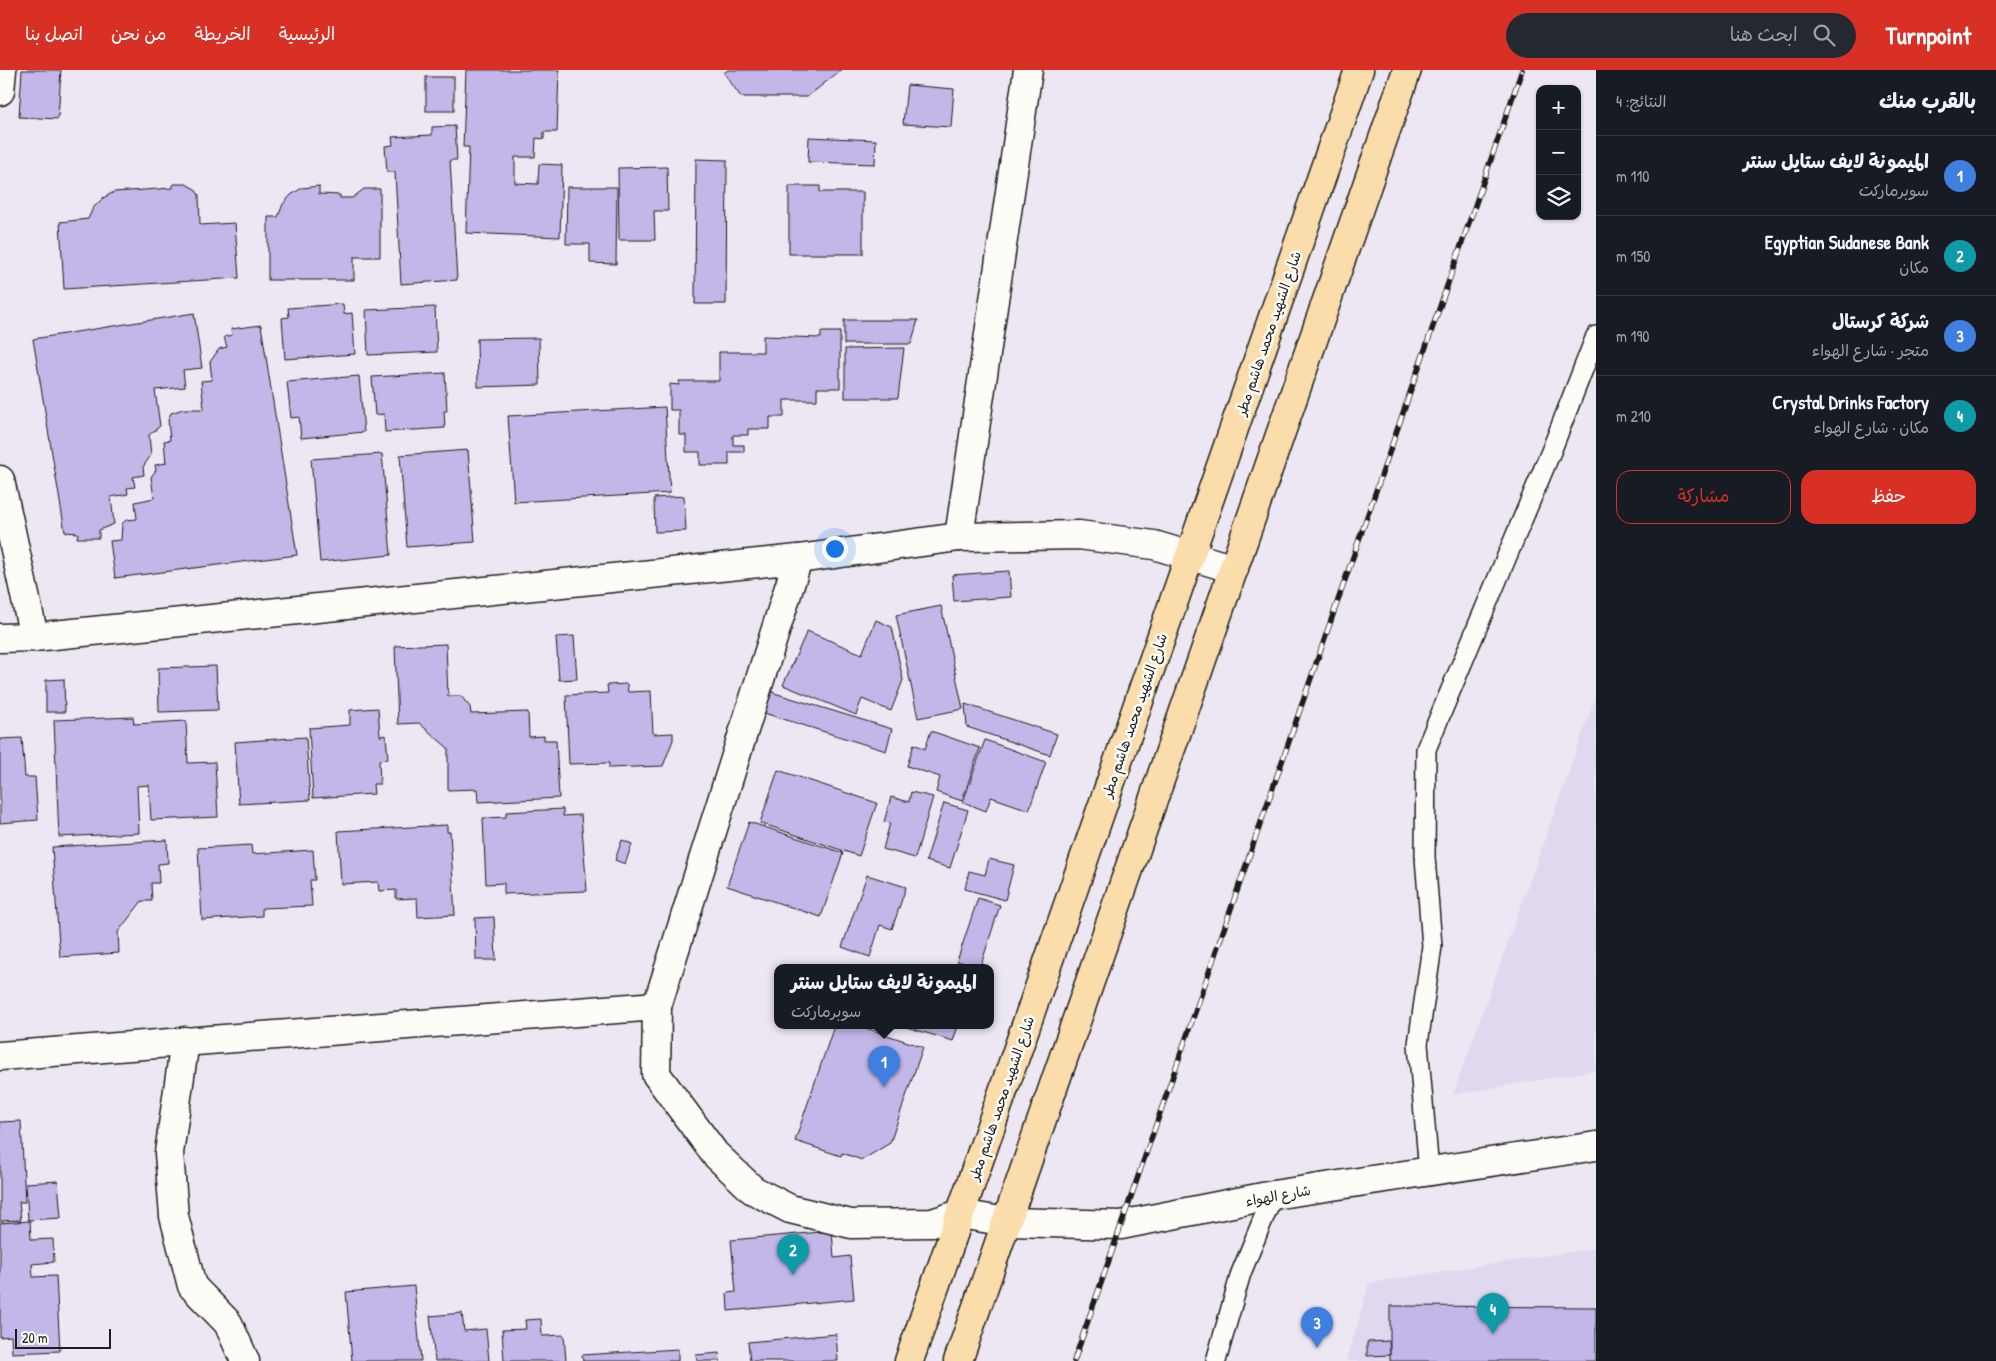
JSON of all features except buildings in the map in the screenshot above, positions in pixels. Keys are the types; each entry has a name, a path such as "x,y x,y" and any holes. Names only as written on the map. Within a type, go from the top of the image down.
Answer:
{"main road":[{"name":"شارع الشهيد محمد هاشم مطر","path":"909,1361 1359,70"},
{"path":"958,1361 1407,70"}],"street":[{"path":"0,91 2,70"},
{"path":"960,537 1028,70"},
{"path":"0,480 34,637"},
{"path":"0,638 34,637 798,558 960,537 1079,536 1154,545 1234,569"},
{"path":"798,558 657,1006 656,1074 715,1154 753,1190 790,1209 851,1224 932,1223 960,1214"},
{"path":"0,1056 657,1006"},
{"path":"184,1041 170,1153 174,1216 192,1286 228,1324 245,1361"},
{"name":"شارع الهواء","path":"960,1214 1007,1222 1121,1225 1273,1195 1596,1146"}],"lane":[{"path":"1429,1172 1418,1044 1432,946 1425,857 1426,749 1552,449 1596,336"},
{"path":"1216,1361 1241,1273 1273,1195"}],"shaded area":[{"path":"1596,696 1596,1070 1453,1095"},
{"path":"1596,1248 1596,1361 1347,1361 1369,1283"}],"railway":[{"path":"1074,1361 1522,70"}],"place":[{"name":"الميمونة لايف ستايل سنتر","path":"884,1087"},
{"name":"Egyptian Sudanese Bank","path":"793,1275"},
{"name":"Crystal Drinks Factory","path":"1493,1334"},
{"name":"شركة كرستال","path":"1317,1348"}]}
